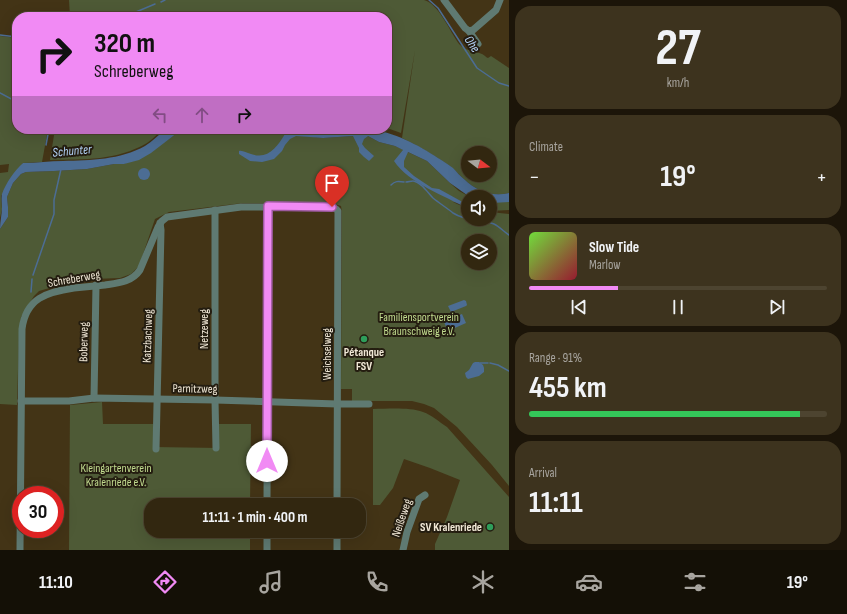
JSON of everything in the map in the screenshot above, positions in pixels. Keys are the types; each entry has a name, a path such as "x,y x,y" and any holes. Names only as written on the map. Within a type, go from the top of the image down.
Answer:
{"street":[{"path":"444,0 478,44"},
{"path":"469,31 473,30 496,10 500,0"},
{"path":"160,223 167,217 241,207 268,206 267,498"},
{"name":"Weichselweg","path":"268,206 332,207 336,209 338,214 337,498"},
{"name":"Netzeweg","path":"215,210 216,448"},
{"name":"Schreberweg","path":"20,550 22,329 26,313 36,301 46,294 56,291 125,282 136,275 140,270 160,223"},
{"name":"Katzbachweg","path":"156,449 156,400 162,230 160,223"},
{"name":"Boberweg","path":"94,398 96,285"},
{"name":"Parnitzweg","path":"21,401 68,401 94,398 369,404"},
{"name":"Neißeweg","path":"403,550 407,532 419,499 424,495"},
{"path":"267,538 267,550"},
{"path":"337,538 337,550"}],"green space":[{"path":"69,0 424,0 435,7 461,46 483,54 488,58 491,56 509,68 509,193 497,194 497,190 479,190 468,182 497,182 497,146 461,146 461,176 450,166 427,151 402,138 415,50 401,133 392,130 392,12 70,12"},
{"path":"0,36 12,37 12,134 47,134 42,162 23,163 1,196 2,209 0,218 0,173 8,172 9,164 0,165"},
{"path":"54,134 158,134 147,143 135,149 112,156 100,158 50,160"},
{"name":"Familiensportverein Braunschweig e.V.","path":"176,134 286,134 323,138 368,136 379,142 395,146 427,161 461,192 461,203 453,202 461,206 461,226 497,226 497,213 509,214 509,486 457,427 434,408 412,401 352,401 352,389 341,389 342,212 341,206 335,204 243,203 169,212 155,219 139,266 131,274 120,278 93,279 67,283 39,291 34,296 21,317 19,334 17,405 0,404 0,229 8,217 7,197 13,183 21,174 26,172 87,169 114,164 124,164"},
{"path":"497,202 509,202 509,210 497,211"},
{"name":"Kleingartenverein Kralenriede e.V.","path":"102,402 103,424 153,424 153,447 219,448 218,424 251,424 250,498 144,498 144,538 250,538 250,550 69,550 70,405"},
{"path":"373,409 417,410 429,415 447,427 509,497 509,550 435,550 435,544 447,517 460,480 404,459 393,488 380,505 373,505"}],"water":[{"path":"161,134 176,134 151,153 139,160 124,164 114,164 87,169 26,172 21,174 13,183 7,197 8,217 0,229 2,194 11,177 23,163 95,160 115,157 135,151 145,146"},
{"path":"285,134 391,134 423,148 453,168 461,177 461,182 468,182 479,190 461,191 450,183 427,161 408,152 404,161 404,167 432,188 439,189 461,201 461,205 428,188 408,176 400,169 394,161 403,150 395,146 379,142 368,136 364,139 362,144 374,156 369,161 359,152 359,148 353,136 323,138 296,136 290,139 282,151 274,159 262,162 250,161 239,154 239,151 242,151 249,154 262,155 267,154 275,148"},
{"path":"142,168 146,168 150,174 146,180 142,180 138,176 138,172"},
{"path":"509,193 509,202 497,203 497,194"},
{"path":"464,300 466,301 466,306 451,312 448,306"},
{"path":"462,314 466,323 448,331 444,322"},
{"path":"475,362 479,362 483,365 484,372 479,376 468,379 465,373"}],"waterway":[{"name":"Ohe","path":"161,2 165,0"},
{"name":"Ohe","path":"429,0 438,8 477,68 499,83 509,86"},
{"name":"Ohe","path":"136,12 155,4"},
{"name":"Ohe","path":"0,35 12,36"},
{"path":"0,93 12,99"},
{"name":"Schunter","path":"46,145 48,134"},
{"path":"33,275 54,214 54,200 61,169"},
{"path":"391,185 400,181 404,182"},
{"path":"406,182 416,182 433,198 458,216 494,224 509,235"},
{"path":"31,292 32,279"},
{"path":"480,363 488,363"},
{"path":"490,363 498,365 509,371"}],"place":[{"name":"Pétanque FSV","path":"364,339"},
{"name":"SV Kralenriede","path":"490,527"}],"route":[{"path":"267,461 268,206 332,207"}]}
